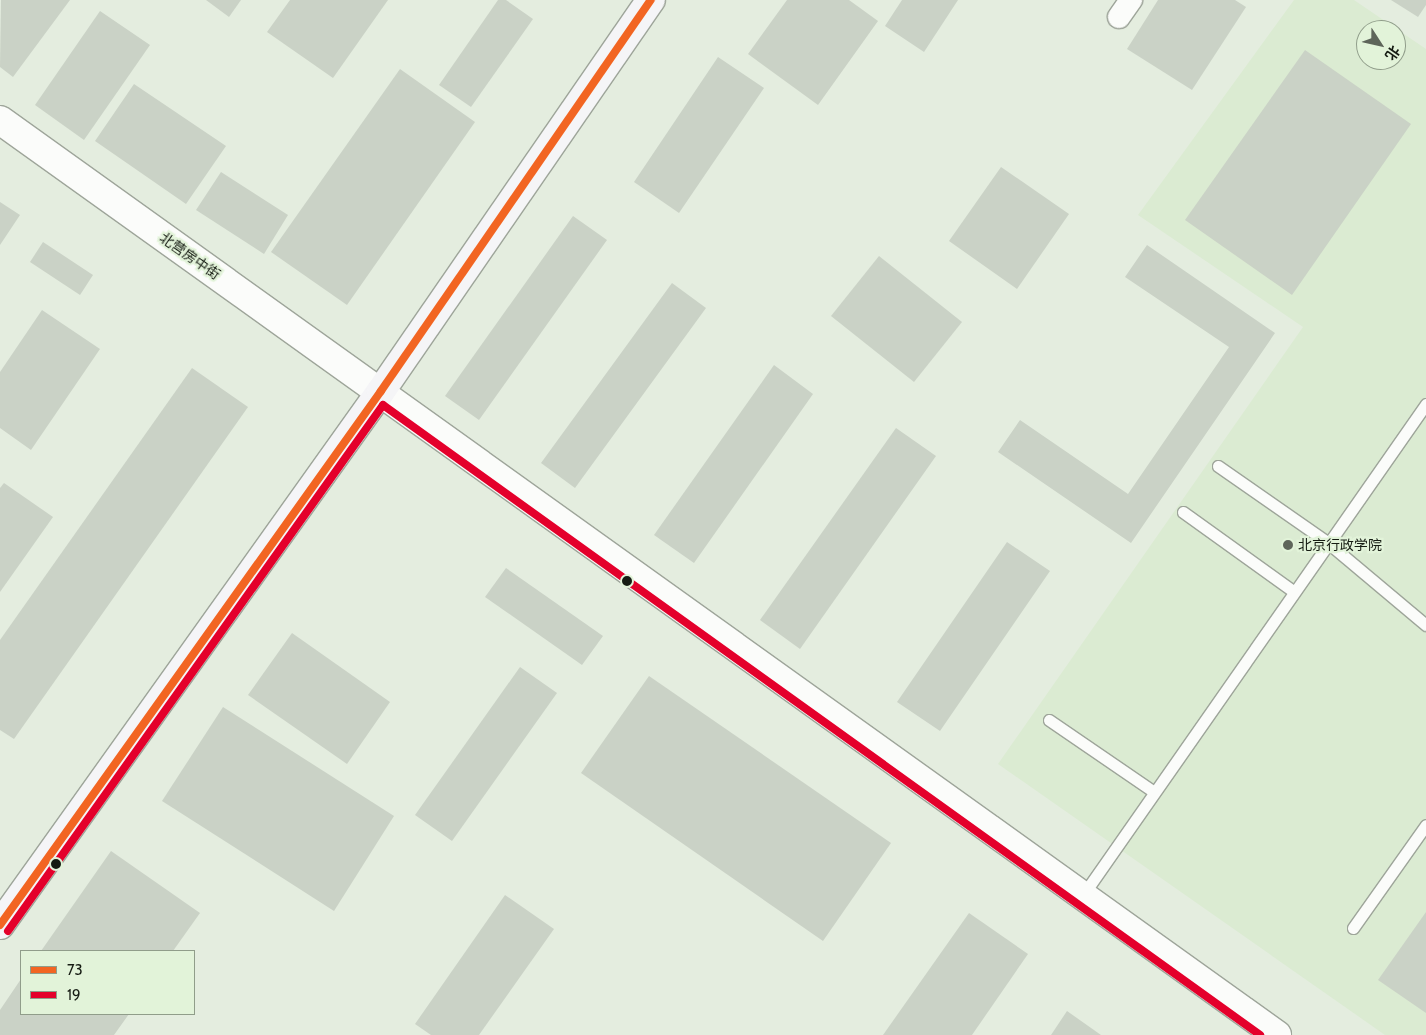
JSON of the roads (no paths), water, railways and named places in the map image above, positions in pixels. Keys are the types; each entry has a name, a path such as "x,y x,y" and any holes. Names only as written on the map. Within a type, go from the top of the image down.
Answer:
{"main road":[{"path":"0,925 381,391 651,0"}],"street":[{"name":"北营房中街","path":"0,120 381,391 1277,1035"}],"lane":[{"path":"1083,895 1327,542 1426,404"},
{"path":"1218,466 1327,542 1426,625"},
{"path":"1183,512 1293,591"},
{"path":"1049,720 1154,792"},
{"path":"1353,928 1426,825"}],"place":[{"name":"北京行政学院","path":"1288,545"}]}
